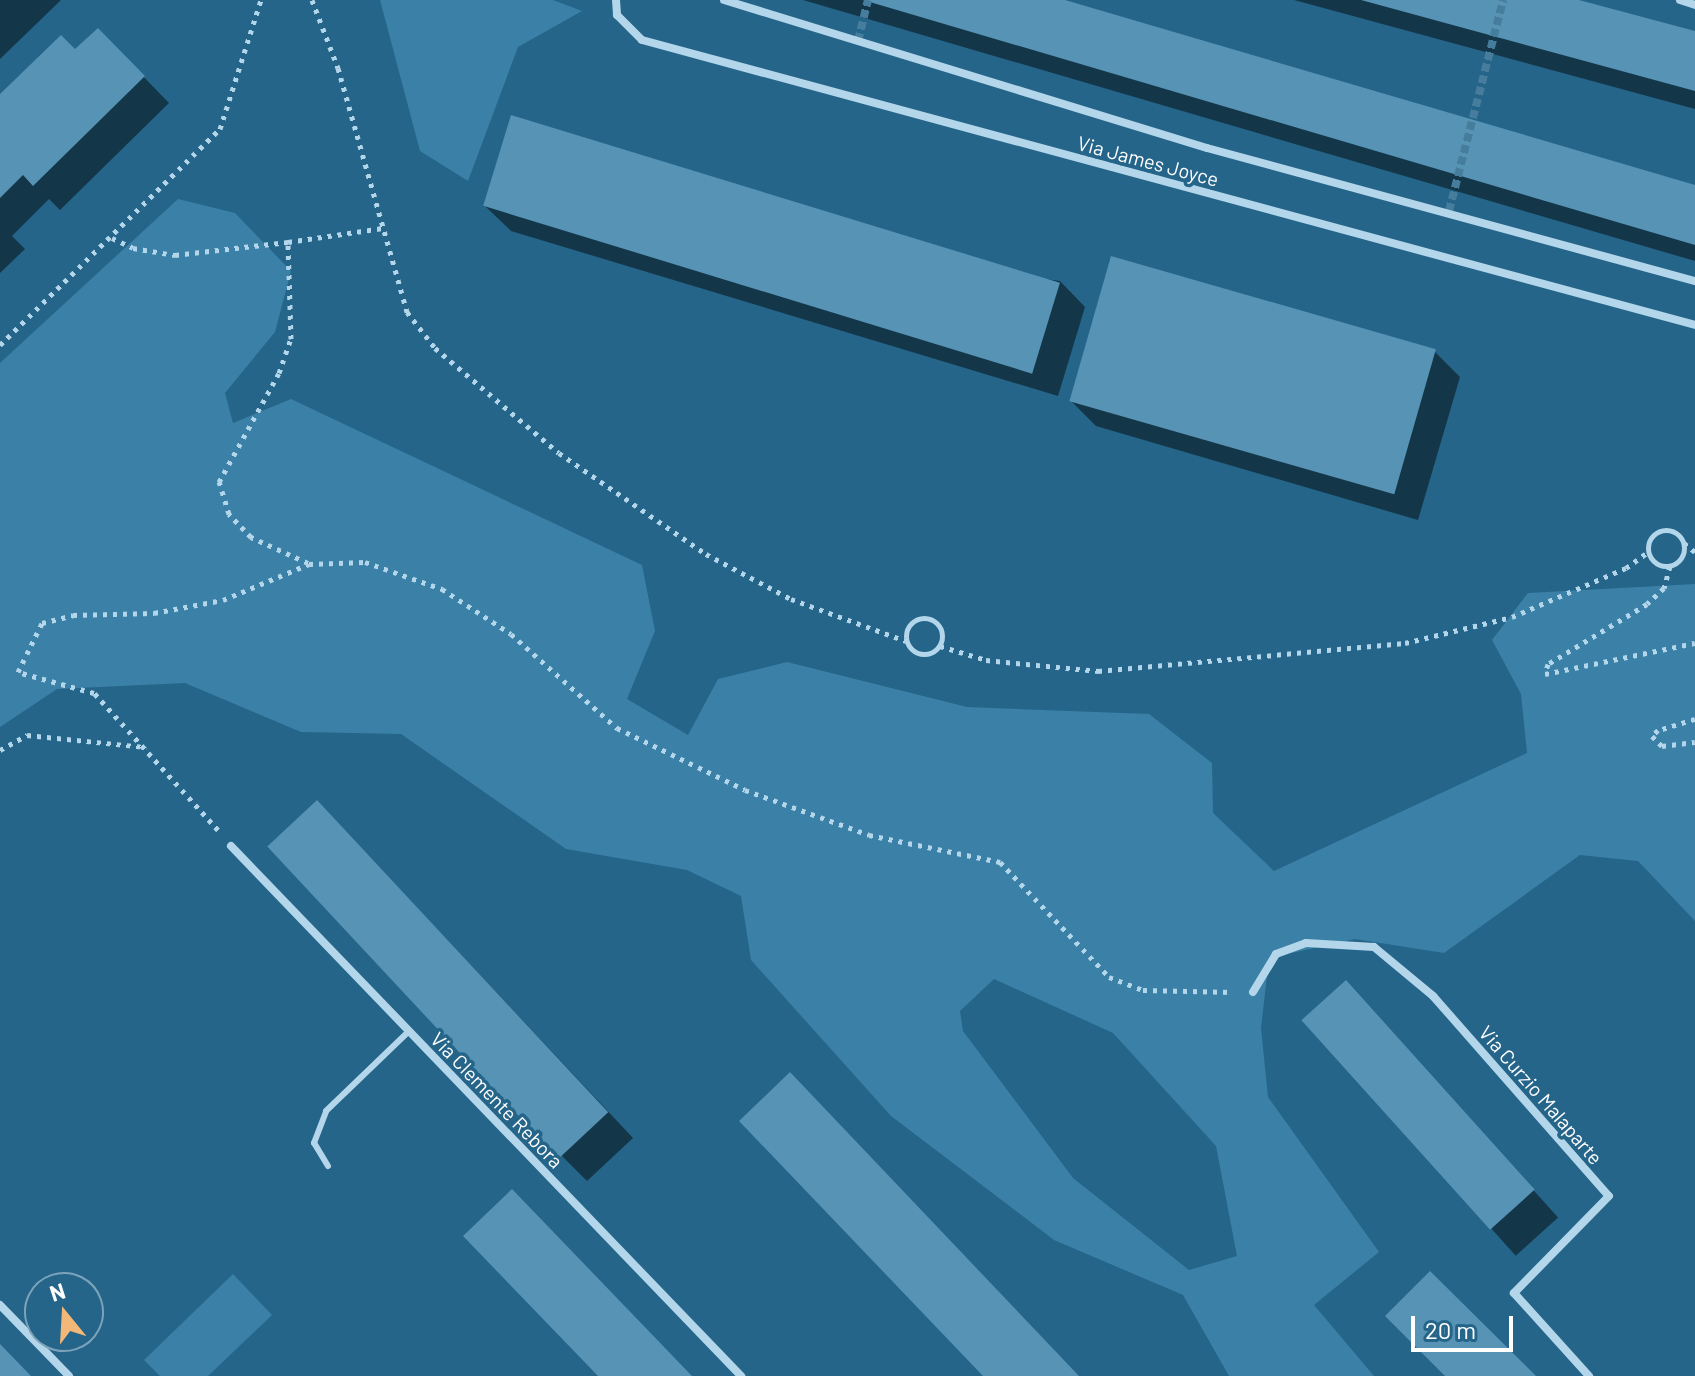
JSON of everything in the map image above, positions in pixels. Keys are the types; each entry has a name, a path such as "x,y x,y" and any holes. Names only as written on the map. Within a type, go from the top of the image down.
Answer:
{"street":[{"name":"Via James Joyce","path":"616,0 617,15 642,40 1695,325"},
{"name":"Via James Joyce","path":"724,0 1207,148 1695,281"},
{"path":"1680,0 1695,5"},
{"name":"Via Clemente Rebora","path":"231,846 741,1376"},
{"name":"Via Curzio Malaparte","path":"1253,992 1264,967 1286,950 1306,943 1374,947 1433,996 1609,1196 1514,1293 1589,1376"},
{"path":"0,1305 69,1376"}],"lane":[{"path":"328,1166 314,1143 326,1111 409,1031"}],"path":[{"path":"0,345 220,129 261,0"},
{"path":"312,0 338,68 407,312 435,348 559,453 706,554 791,599 906,641 924,655 940,646 986,660 1098,671 1405,643 1512,617 1626,568 1648,552 1652,536 1661,529 1678,534 1695,552"},
{"path":"112,238 133,248 175,255 383,228"},
{"path":"288,242 291,339 279,373 219,482 229,514 251,537 309,564"},
{"path":"1684,543 1683,555 1670,566 1664,588 1647,604 1548,664 1545,674 1695,643"},
{"path":"1648,552 1654,562 1670,566"},
{"path":"231,846 149,747 94,693 18,672 42,623 73,615 154,613 223,600 309,564 365,562 442,589 511,634 617,728 745,790 869,835 1000,862 1109,977 1143,990 1253,992"},
{"path":"906,641 910,624 927,618 941,629 940,646"},
{"path":"1695,719 1652,736 1662,746 1695,742"},
{"path":"0,750 27,735 149,747"}],"shaded area":[{"path":"380,0 553,0 582,11 518,47 468,181 420,151"},
{"path":"178,199 235,213 291,271 275,332 225,393 233,423 291,399 642,565 655,631 627,699 688,735 718,679 787,662 967,707 1149,714 1212,763 1213,813 1274,871 1527,753 1521,694 1492,640 1528,593 1695,584 1695,921 1638,861 1580,855 1444,953 1355,939 1269,958 1261,1028 1268,1097 1379,1252 1314,1305 1374,1376 1229,1376 1183,1295 1054,1240 891,1116 751,960 741,896 687,870 566,849 401,734 301,732 185,683 57,689 0,727 0,363","holes":["994,979 1113,1033 1216,1146 1237,1256 1189,1270 1073,1178 963,1031 960,1011"]},
{"path":"233,1274 272,1315 208,1376 160,1376 144,1360"}],"building":[{"path":"863,0 1065,0 1695,185 1695,245"},
{"path":"1361,0 1579,0 1695,31 1695,91"},
{"path":"98,28 145,76 33,186 23,175 0,198 0,94 61,35 75,49"},
{"path":"511,115 1060,283 1032,374 483,206"},
{"path":"1111,256 1436,349 1394,494 1069,401"},
{"path":"317,800 608,1112 558,1159 267,846"},
{"path":"1346,980 1535,1190 1490,1230 1301,1020"},
{"path":"790,1072 1079,1376 983,1376 739,1121"},
{"path":"512,1189 692,1376 598,1376 463,1236"},
{"path":"1430,1271 1536,1376 1445,1376 1385,1316"},
{"path":"0,1344 31,1376 0,1376"}],"tunnel":[{"path":"858,41 868,0"},
{"path":"1449,211 1503,0"}]}
